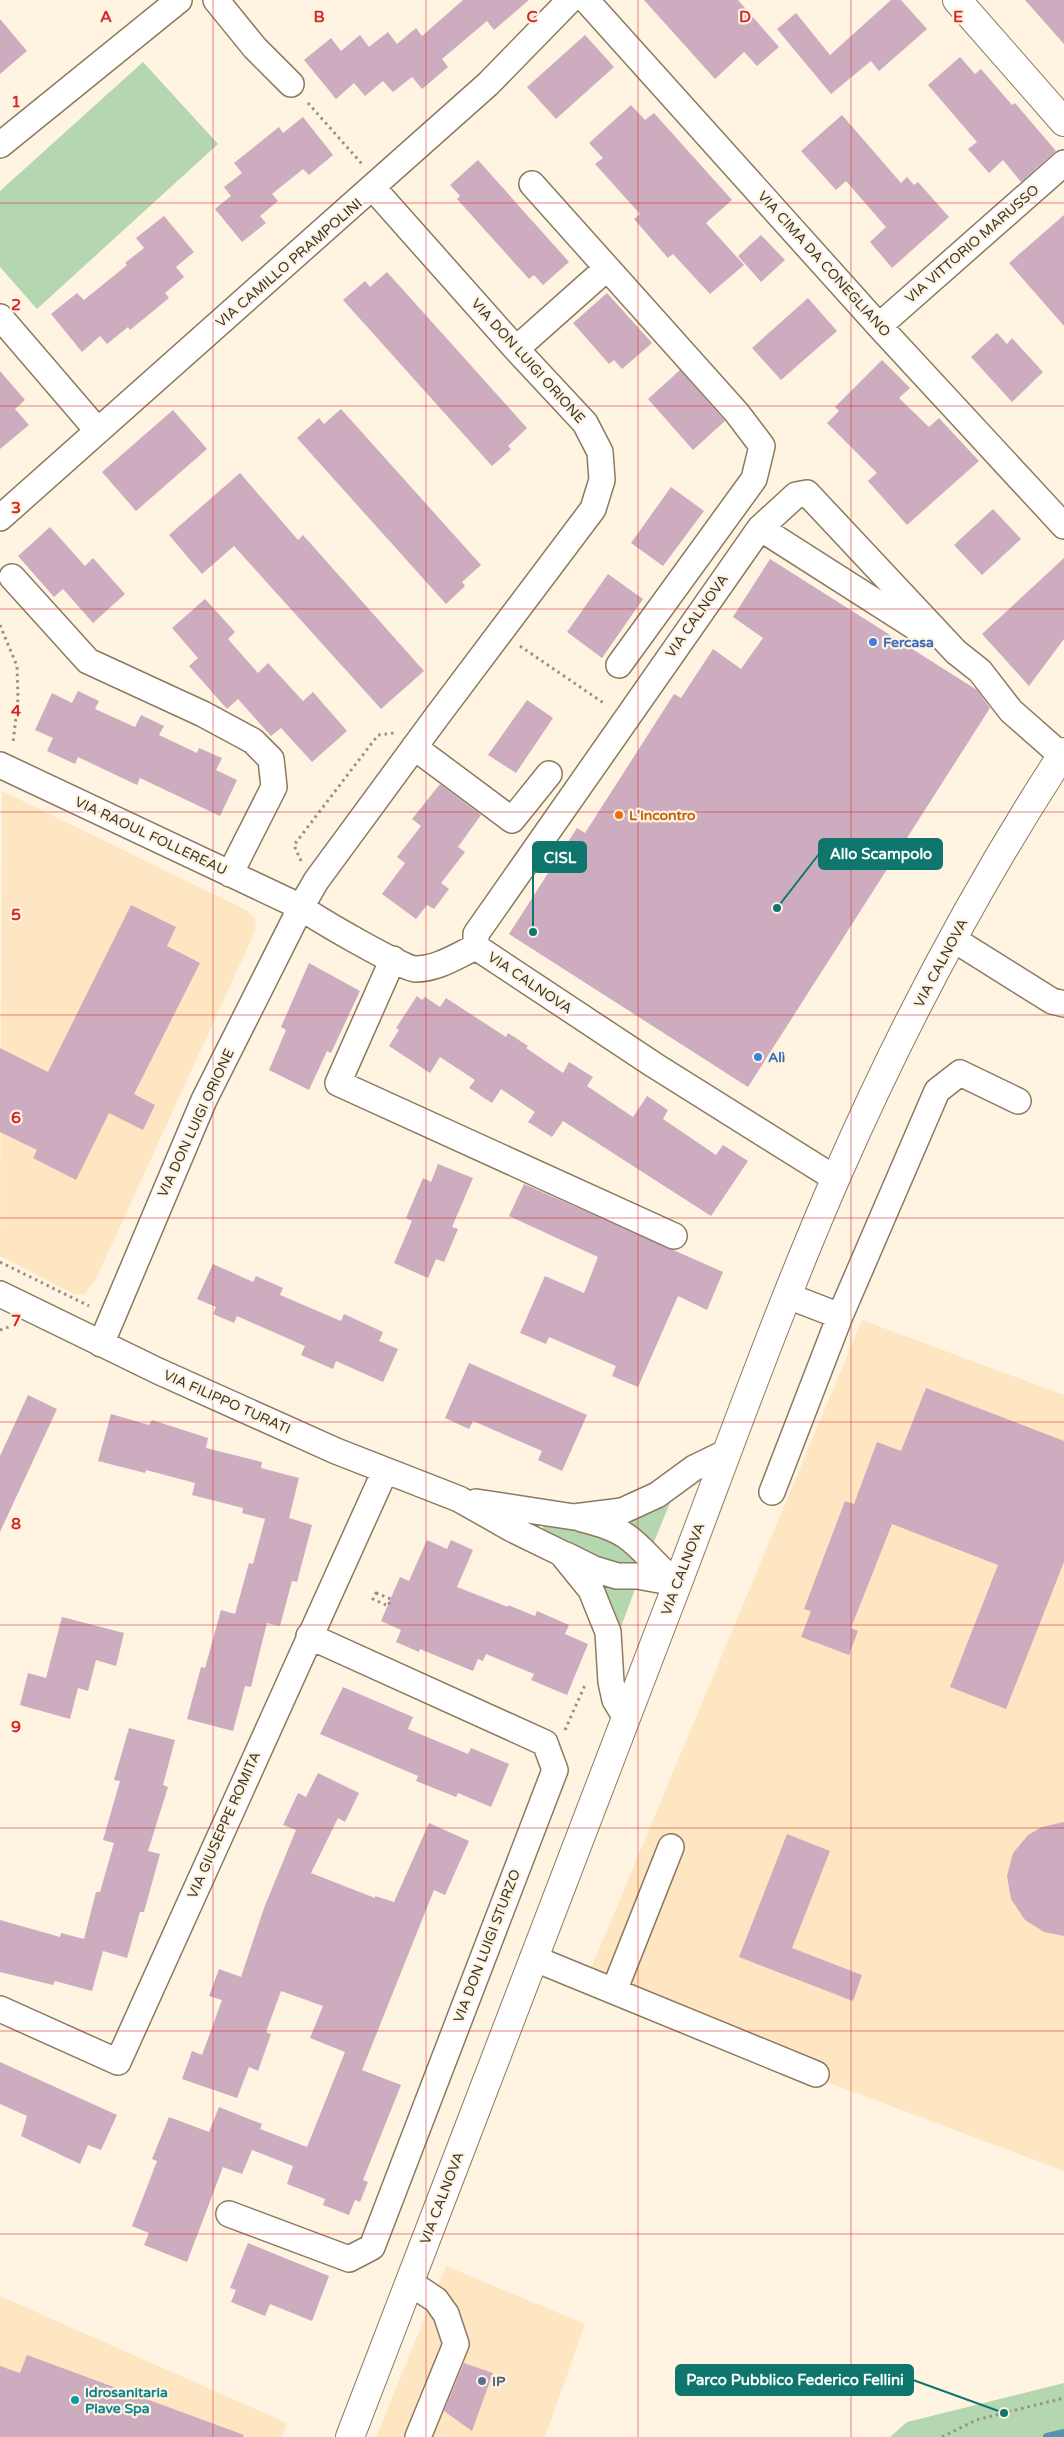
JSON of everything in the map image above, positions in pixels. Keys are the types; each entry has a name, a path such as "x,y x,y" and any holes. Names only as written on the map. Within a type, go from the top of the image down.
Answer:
{"main road":[{"path":"957,0 1064,122"},
{"name":"VIA CALNOVA","path":"350,2437 678,1583 726,1452 836,1180 902,1037 953,939 994,862 1063,753"}],"street":[{"path":"0,145 179,0"},
{"path":"216,0 255,48 291,84"},
{"name":"VIA CAMILLO PRAMPOLINI","path":"0,518 98,431 369,178 488,84 570,0"},
{"name":"VIA CIMA DA CONEGLIANO","path":"586,0 879,326 1064,526"},
{"name":"VIA VITTORIO MARUSSO","path":"879,326 1064,163"},
{"name":"VIA DON LUIGI ORIONE","path":"101,1344 204,1100 301,907 409,740 593,509 602,480 600,452 586,424 516,349 369,178"},
{"path":"532,184 736,413 762,446 754,479 619,664"},
{"path":"516,349 606,269"},
{"path":"0,317 98,431"},
{"name":"VIA CALNOVA","path":"836,1180 654,1065 476,947 476,934 760,528 796,494 807,493 956,652"},
{"name":"VIA CALNOVA","path":"760,528 956,652 980,671 1012,711 1063,753"},
{"path":"12,577 88,662 203,714 253,741 271,760 274,788 230,874"},
{"path":"409,740 512,820 549,774"},
{"name":"VIA RAOUL FOLLEREAU","path":"7,757 230,874 301,907"},
{"path":"301,907 320,921 403,964 434,967 476,947"},
{"path":"953,939 1052,1001 1064,1004"},
{"path":"403,964 338,1083 674,1236"},
{"path":"772,1492 840,1316 937,1091 960,1073 1018,1101"},
{"name":"VIA FILIPPO TURATI","path":"0,1294 158,1371 385,1471 459,1499 512,1529 594,1569 617,1576 637,1576 678,1583"},
{"path":"788,1296 840,1316"},
{"name":"VIA FILIPPO TURATI","path":"574,1517 622,1511 657,1495 694,1468 726,1452"},
{"name":"VIA GIUSEPPE ROMITA","path":"0,2009 118,2062 385,1471"},
{"name":"VIA FILIPPO TURATI","path":"459,1499 574,1517 604,1525 626,1536 662,1572 678,1583"},
{"name":"VIA FILIPPO TURATI","path":"561,1553 591,1590 608,1632 611,1682 615,1700 626,1718"},
{"name":"VIA DON LUIGI STURZO","path":"229,2214 349,2259 372,2247 555,1770 545,1743 309,1636"},
{"path":"614,1991 671,1847"},
{"path":"533,1958 816,2074"},
{"path":"409,2282 436,2300 446,2314 456,2344 418,2437"}],"path":[{"path":"291,84 369,178"},
{"path":"0,625 17,666 18,699 13,734 7,757"},
{"path":"515,642 626,718"},
{"path":"302,865 294,845 378,735 409,740"},
{"path":"376,1593 391,1599 388,1606 373,1599 376,1593"},
{"path":"942,2437 976,2420 1064,2398"}],"shaded area":[{"path":"2,791 244,909 255,917 256,928 252,938 96,1279 85,1294 76,1295 0,1256"},
{"path":"862,1320 1064,1395 1064,2171 582,1990"},
{"name":"IP","path":"446,2266 585,2324 545,2437 376,2437"},
{"path":"0,2296 287,2423 282,2437 0,2437"}],"green space":[{"path":"143,62 218,144 37,309 0,267 0,191"},
{"path":"674,1493 652,1547 620,1521"},
{"path":"544,1525 603,1534 644,1565 623,1568 596,1559 542,1530"},
{"path":"593,1576 637,1584 619,1632"},
{"path":"1064,2383 1064,2437 890,2437 907,2422"}],"building":[{"path":"463,0 529,0 494,30 487,21 442,59 448,67 422,89 412,77 393,92 383,81 365,96 354,83 336,99 304,60 331,38 341,51 360,35 369,47 388,32 397,44 416,28 422,36"},
{"path":"644,0 738,0 779,47 757,66 744,52 715,79"},
{"path":"891,0 901,0 927,29 879,71 871,61 831,94 777,29 796,13 830,55"},
{"path":"1025,0 1064,0 1064,44"},
{"path":"0,19 27,51 0,74"},
{"path":"585,35 614,67 556,119 527,87"},
{"path":"960,57 975,74 981,69 1012,105 1015,103 1056,151 1021,182 1003,160 989,173 968,149 977,142 928,85"},
{"path":"631,105 645,120 654,113 732,200 706,223 744,265 710,294 673,254 668,258 634,219 640,214 595,164 603,158 589,143"},
{"path":"842,115 901,183 907,177 914,185 918,182 949,217 892,268 870,242 886,227 846,181 836,190 801,151"},
{"path":"303,117 333,155 309,175 303,169 272,194 278,201 260,216 266,223 242,242 215,209 231,196 224,187 242,173 234,163 279,127 283,133"},
{"path":"478,160 569,262 543,285 534,275 529,279 457,199 460,196 450,185"},
{"path":"1064,215 1064,326 1009,263"},
{"path":"164,216 194,252 176,267 184,277 165,293 169,298 130,330 128,327 107,344 100,336 82,352 51,314 77,293 84,300 127,265 125,263 144,248 136,238"},
{"path":"761,235 785,260 761,282 738,256"},
{"path":"387,272 527,428 508,446 511,449 492,466 343,300 365,281 370,287"},
{"path":"607,293 652,343 622,369 614,360 609,364 573,323"},
{"path":"808,298 837,331 781,380 752,348"},
{"path":"997,333 1007,344 1012,338 1043,372 1012,402 971,357"},
{"path":"882,360 910,388 899,398 929,427 939,418 979,461 907,525 868,481 877,473 827,423 839,411 835,407"},
{"path":"680,370 725,421 693,450 648,399"},
{"path":"0,371 25,400 15,409 29,425 0,449"},
{"path":"341,409 481,565 462,582 465,586 446,604 297,438 319,418 324,424"},
{"path":"173,410 207,449 136,511 102,472"},
{"path":"240,473 298,540 303,535 424,671 381,709 234,546 202,574 169,535"},
{"path":"671,487 704,511 663,566 631,543"},
{"path":"993,509 1021,539 982,575 954,545"},
{"path":"50,527 85,566 93,558 125,594 93,623 63,589 54,597 18,556"},
{"path":"1064,558 1064,639 1029,686 982,634"},
{"path":"770,559 977,690 990,708 748,1087 509,934 577,828 585,833 674,694 681,698 713,649 741,669 763,638 733,617"},
{"path":"608,574 643,599 602,658 567,632"},
{"path":"205,599 235,632 228,639 258,673 268,663 303,701 313,692 347,731 312,762 281,728 271,736 238,699 227,709 189,666 198,658 172,628"},
{"path":"78,691 99,701 95,709 135,727 141,715 164,726 159,735 197,753 199,748 222,758 216,770 237,780 220,816 140,778 137,785 78,757 75,764 47,751 53,738 35,730 52,693 72,703"},
{"path":"527,700 553,718 516,773 488,755"},
{"path":"440,784 481,815 458,847 465,852 441,883 449,889 434,909 427,905 416,919 382,894 405,863 397,857 421,826 412,819"},
{"path":"131,905 176,927 167,946 200,963 134,1094 155,1105 143,1130 109,1113 76,1180 33,1158 37,1150 0,1132 0,1048 48,1072"},
{"path":"309,963 360,991 331,1053 327,1051 309,1090 269,1070 286,1030 281,1027"},
{"path":"417,996 422,1000 425,997 440,1007 446,998 506,1037 508,1033 528,1046 526,1048 563,1073 569,1062 593,1077 587,1086 633,1117 647,1096 668,1110 663,1119 716,1155 723,1145 748,1161 711,1216 563,1121 552,1137 528,1122 535,1112 501,1089 492,1103 469,1088 475,1080 440,1057 430,1073 389,1046 399,1030 396,1028"},
{"path":"438,1164 473,1178 452,1227 458,1229 444,1262 436,1259 428,1278 394,1263 412,1221 406,1218 423,1178 431,1182"},
{"path":"524,1184 723,1272 707,1310 678,1296 638,1387 612,1376 616,1366 549,1337 546,1344 520,1333 545,1276 584,1293 598,1257 509,1216"},
{"path":"213,1264 253,1282 256,1276 283,1288 280,1295 341,1321 344,1314 383,1332 379,1341 398,1349 383,1382 336,1361 333,1369 301,1355 305,1346 237,1316 234,1323 213,1314 216,1307 197,1299"},
{"path":"469,1363 587,1415 562,1471 538,1460 542,1451 473,1421 469,1429 445,1418"},
{"path":"926,1388 1064,1441 1064,1562 1006,1709 950,1687 998,1565 892,1524 851,1628 858,1631 849,1655 801,1637 811,1611 804,1609 845,1501 854,1504 877,1442 901,1451"},
{"path":"28,1395 57,1409 0,1532 0,1456"},
{"path":"111,1414 149,1425 152,1420 208,1438 206,1448 262,1462 261,1468 299,1478 289,1518 312,1525 297,1582 292,1581 280,1626 267,1623 251,1687 245,1686 233,1731 187,1719 201,1667 205,1668 221,1610 235,1614 249,1563 253,1564 265,1519 242,1513 243,1508 192,1495 195,1483 146,1470 145,1473 98,1461"},
{"path":"427,1540 447,1549 451,1540 473,1550 457,1587 535,1616 537,1611 569,1625 565,1634 588,1644 567,1695 531,1680 534,1674 486,1654 483,1661 478,1659 473,1671 420,1649 419,1652 396,1642 401,1630 381,1621 400,1577 409,1581"},
{"path":"62,1617 124,1633 116,1666 96,1660 88,1691 78,1688 70,1719 20,1705 28,1673 46,1678"},
{"path":"343,1687 413,1717 408,1729 468,1754 471,1748 509,1764 491,1807 458,1793 456,1797 416,1781 418,1776 320,1734"},
{"path":"129,1728 175,1740 163,1785 168,1787 148,1851 160,1854 144,1912 140,1912 127,1958 103,1951 92,1991 55,1981 53,1985 0,1972 0,1920 60,1937 61,1933 84,1939 96,1892 100,1892 114,1843 103,1840 120,1781 114,1780"},
{"path":"318,1773 359,1793 345,1822 338,1818 311,1873 375,1898 375,1896 394,1902 429,1823 469,1841 445,1895 434,1890 362,2070 401,2085 363,2180 368,2182 360,2202 355,2200 349,2215 323,2205 325,2199 287,2184 293,2166 252,2150 242,2174 223,2167 187,2262 144,2245 149,2233 132,2226 157,2161 152,2159 169,2117 209,2132 219,2107 262,2124 260,2129 307,2147 345,2052 310,2038 323,2006 281,1991 266,2032 271,2034 258,2071 249,2067 237,2098 182,2079 192,2051 202,2055 222,2000 209,1996 219,1969 241,1977 264,1908 296,1830 283,1825 298,1793 306,1797"},
{"path":"1064,1822 1064,1936 1044,1932 1025,1920 1011,1899 1007,1876 1013,1853 1028,1835 1042,1827"},
{"path":"787,1834 830,1851 792,1948 862,1975 853,2001 739,1957"},
{"path":"0,2062 117,2115 101,2150 88,2145 80,2164 21,2136 27,2116 0,2104"},
{"path":"248,2243 329,2276 312,2321 270,2304 265,2316 231,2302 236,2290 230,2288"},
{"name":"Idrosanitaria Piave Spa","path":"27,2355 244,2435 243,2437 0,2437 0,2366 20,2373"},
{"path":"464,2363 493,2373 472,2431 444,2411"}],"waterway":[{"path":"1047,2437 1064,2433"}],"place":[{"name":"Fercasa","path":"873,642"},
{"name":"L'incontro","path":"619,815"},
{"name":"Allo Scampolo","path":"777,908"},
{"name":"CISL","path":"533,932"},
{"name":"Alì","path":"758,1057"},
{"name":"IP","path":"482,2381"},
{"name":"Idrosanitaria Piave Spa","path":"75,2400"},
{"name":"Parco Pubblico Federico Fellini","path":"1004,2413"}]}
